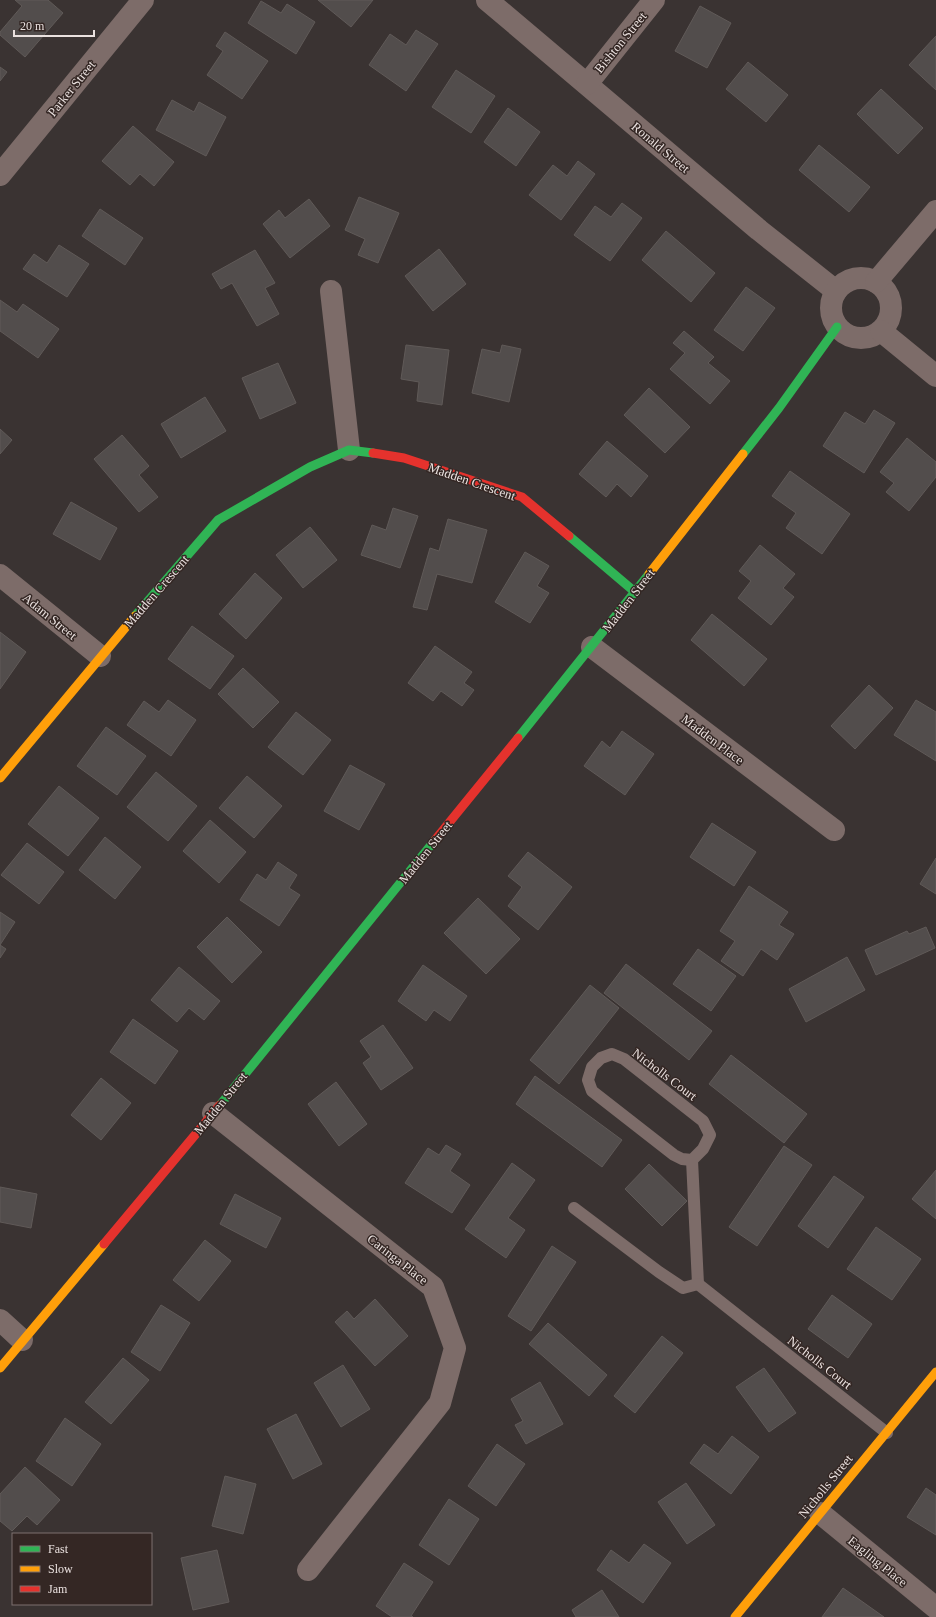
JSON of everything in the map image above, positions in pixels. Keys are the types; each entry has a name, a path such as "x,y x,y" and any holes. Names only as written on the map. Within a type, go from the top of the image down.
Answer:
{"street":[{"name":"Parker Street","path":"0,176 143,0"},
{"name":"Ronald Street","path":"487,0 759,230 836,291"},
{"name":"Bishton Street","path":"587,84 654,0"},
{"path":"876,282 936,211"},
{"path":"859,278 876,282 883,287 888,294 892,309 886,325 874,336 858,339 850,337 837,327 832,319 832,300 836,291 850,280 859,278"},
{"path":"331,291 349,450"},
{"name":"Madden Street","path":"0,1368 212,1112 592,647 778,408 837,327"},
{"path":"881,331 936,376"},
{"name":"Madden Crescent","path":"0,778 100,656 218,520 310,467 349,450 404,458 522,497 635,592"},
{"name":"Adam Street","path":"0,575 100,656"},
{"name":"Madden Place","path":"592,647 834,830"},
{"name":"Caringa Place","path":"212,1112 433,1287 455,1348 440,1403 308,1570"},
{"path":"0,1320 22,1340"},
{"name":"Nicholls Street","path":"735,1617 936,1372"},
{"name":"Eagling Place","path":"820,1513 936,1608"}],"lane":[{"name":"Nicholls Court","path":"612,1054 624,1059 703,1120 710,1135 703,1149 692,1160 682,1159 674,1155 592,1091 588,1080 592,1067 601,1058 612,1054"},
{"path":"574,1208 659,1272 683,1288 698,1284 692,1160"},
{"name":"Nicholls Court","path":"698,1284 887,1432"}],"building":[{"path":"15,0 48,0 63,13 25,57 0,35 0,32 22,6"},
{"path":"318,0 373,0 351,27"},
{"path":"261,1 281,13 287,4 315,22 296,54 248,23"},
{"path":"700,6 731,23 707,68 675,51"},
{"path":"416,30 438,44 406,91 369,65 390,34 406,45"},
{"path":"225,32 268,61 242,99 207,75 223,51 216,46"},
{"path":"936,36 936,90 909,65"},
{"path":"748,62 788,95 766,122 726,89"},
{"path":"0,67 7,72 0,81"},
{"path":"456,70 495,96 471,133 432,107"},
{"path":"881,89 923,128 898,154 857,114"},
{"path":"172,100 194,112 199,102 226,117 206,156 156,130"},
{"path":"508,108 540,132 516,166 484,142"},
{"path":"133,126 174,162 154,186 140,174 130,185 102,161"},
{"path":"819,145 870,187 849,212 799,170"},
{"path":"578,161 595,174 561,220 529,195 553,165 567,176"},
{"path":"359,197 399,213 378,263 358,255 365,239 345,230"},
{"path":"309,199 330,226 290,258 263,224 279,210 285,218"},
{"path":"622,203 642,218 610,261 574,235 595,206 611,217"},
{"path":"100,209 143,238 125,265 82,236"},
{"path":"666,231 715,273 691,302 642,260"},
{"path":"59,245 89,264 67,297 23,269 34,254 47,263"},
{"path":"439,249 466,284 433,311 405,276"},
{"path":"255,250 275,283 265,288 279,314 257,326 232,283 221,289 212,274"},
{"path":"746,287 775,308 743,351 714,330"},
{"path":"0,300 17,312 23,304 59,329 38,358 0,331"},
{"path":"684,331 714,357 708,363 730,381 710,404 670,369 685,353 673,343"},
{"path":"406,345 449,350 442,405 417,401 419,382 401,379"},
{"path":"502,345 521,349 509,402 472,393 482,349 500,353"},
{"path":"278,363 296,403 260,419 242,378"},
{"path":"649,388 690,427 665,453 624,415"},
{"path":"205,397 226,431 181,458 161,424"},
{"path":"874,410 895,423 864,473 823,446 845,412 865,424"},
{"path":"0,429 12,440 0,454"},
{"path":"122,435 149,466 139,475 158,497 139,512 94,459"},
{"path":"907,438 936,462 936,477 909,511 886,492 894,483 880,472"},
{"path":"607,441 648,476 631,497 617,484 606,497 579,474"},
{"path":"790,471 850,514 822,554 786,528 796,513 772,496"},
{"path":"71,502 117,528 100,560 53,534"},
{"path":"393,508 418,516 400,568 361,555 372,525 386,530"},
{"path":"448,519 487,530 472,583 437,574 427,610 413,607 430,548 439,551"},
{"path":"310,527 337,560 303,588 276,555"},
{"path":"760,545 795,574 783,588 794,597 771,625 738,598 751,581 739,571"},
{"path":"525,552 549,566 537,586 549,593 530,623 495,602"},
{"path":"255,573 282,598 246,639 219,614"},
{"path":"712,614 767,659 744,686 691,640"},
{"path":"192,626 234,656 210,689 168,659"},
{"path":"0,632 26,652 0,689"},
{"path":"435,646 472,672 464,683 474,690 462,706 441,691 433,701 408,683"},
{"path":"243,668 279,702 253,728 218,694"},
{"path":"869,685 893,708 855,749 831,726"},
{"path":"168,700 196,720 171,756 127,725 144,701 159,712"},
{"path":"916,700 936,712 936,761 894,735"},
{"path":"296,712 331,740 303,775 268,747"},
{"path":"106,727 146,756 117,795 77,766"},
{"path":"622,731 654,754 625,795 584,766 602,741 610,748"},
{"path":"350,765 385,784 359,830 324,811"},
{"path":"156,772 197,806 168,841 127,807"},
{"path":"247,776 282,806 254,838 219,808"},
{"path":"59,786 99,818 68,856 28,824"},
{"path":"210,820 246,852 219,883 183,851"},
{"path":"712,823 756,852 734,886 690,857"},
{"path":"105,837 141,867 115,899 79,870"},
{"path":"27,843 64,872 39,904 1,875"},
{"path":"528,852 572,887 538,930 508,906 522,887 508,876"},
{"path":"936,858 936,894 920,884"},
{"path":"278,862 297,875 289,888 300,895 279,926 240,900 257,874 266,880"},
{"path":"749,886 788,912 779,925 794,934 777,960 761,949 743,976 721,961 735,941 720,931"},
{"path":"478,898 520,939 486,974 444,933"},
{"path":"0,912 15,922 0,945"},
{"path":"227,917 262,952 232,983 197,947"},
{"path":"926,927 935,948 876,975 865,950 907,931 909,934"},
{"path":"0,945 6,949 0,958"},
{"path":"698,949 736,976 711,1011 673,984"},
{"path":"847,957 865,990 806,1022 789,989"},
{"path":"626,964 712,1031 689,1060 604,993"},
{"path":"423,965 467,996 450,1021 434,1010 426,1021 398,1001"},
{"path":"179,967 220,1001 204,1020 189,1008 177,1022 151,1000"},
{"path":"590,985 619,1008 559,1084 530,1060"},
{"path":"133,1019 178,1051 155,1084 110,1052"},
{"path":"383,1025 413,1068 381,1090 363,1063 371,1057 360,1041"},
{"path":"731,1055 807,1114 784,1143 709,1084"},
{"path":"535,1076 622,1140 602,1167 516,1104"},
{"path":"101,1078 131,1103 101,1140 71,1115"},
{"path":"336,1082 367,1124 339,1146 308,1104"},
{"path":"446,1145 461,1154 450,1171 470,1185 452,1213 405,1183 428,1148 439,1155"},
{"path":"784,1146 812,1165 757,1246 729,1227"},
{"path":"512,1163 535,1180 508,1218 525,1230 506,1258 465,1229"},
{"path":"649,1164 687,1201 662,1226 625,1189"},
{"path":"936,1170 936,1219 912,1199"},
{"path":"834,1176 864,1197 828,1248 798,1226"},
{"path":"0,1187 37,1194 31,1228 0,1222"},
{"path":"235,1194 281,1218 266,1248 220,1224"},
{"path":"876,1227 921,1259 892,1300 847,1269"},
{"path":"205,1240 231,1261 199,1301 173,1280"},
{"path":"552,1246 576,1262 531,1331 508,1316"},
{"path":"832,1295 872,1324 848,1358 808,1329"},
{"path":"375,1299 408,1336 375,1366 335,1322 347,1311 354,1319"},
{"path":"161,1305 190,1323 160,1371 131,1352"},
{"path":"548,1323 607,1375 589,1396 529,1344"},
{"path":"662,1336 683,1353 635,1413 614,1396"},
{"path":"123,1358 149,1380 111,1424 85,1402"},
{"path":"343,1365 370,1409 341,1427 314,1383"},
{"path":"764,1368 796,1413 769,1432 736,1387"},
{"path":"540,1382 563,1424 526,1444 515,1425 523,1421 511,1399"},
{"path":"296,1414 322,1464 293,1479 267,1429"},
{"path":"65,1418 101,1444 72,1486 36,1461"},
{"path":"732,1436 759,1457 731,1494 690,1463 704,1444 718,1454"},
{"path":"497,1444 525,1464 496,1506 468,1486"},
{"path":"25,1467 60,1500 37,1525 27,1516 12,1531 0,1521 0,1494"},
{"path":"225,1476 256,1484 243,1534 212,1526"},
{"path":"686,1483 715,1525 687,1544 658,1502"},
{"path":"926,1488 936,1495 936,1535 907,1517"},
{"path":"449,1499 479,1519 449,1565 419,1545"},
{"path":"644,1544 671,1563 643,1603 597,1570 611,1550 629,1563"},
{"path":"217,1550 229,1602 193,1610 181,1558"},
{"path":"404,1563 433,1582 411,1616 413,1617 392,1617 376,1606"},
{"path":"843,1588 884,1617 822,1617"},
{"path":"602,1590 619,1617 576,1617 572,1610"}],"traffic: fast":[{"path":"743,454 779,408 837,327"},
{"path":"135,616 218,520 310,467 349,450 373,453"},
{"path":"569,536 635,592"},
{"path":"518,738 649,574"},
{"path":"220,1105 435,840"}],"traffic: slow":[{"path":"649,574 743,454"},
{"path":"0,778 135,616"},
{"path":"0,1368 104,1244"},
{"path":"735,1617 936,1372"}],"traffic: jam":[{"path":"373,453 404,458 522,497 569,536"},
{"path":"435,840 518,738"},
{"path":"104,1244 220,1105"}]}
